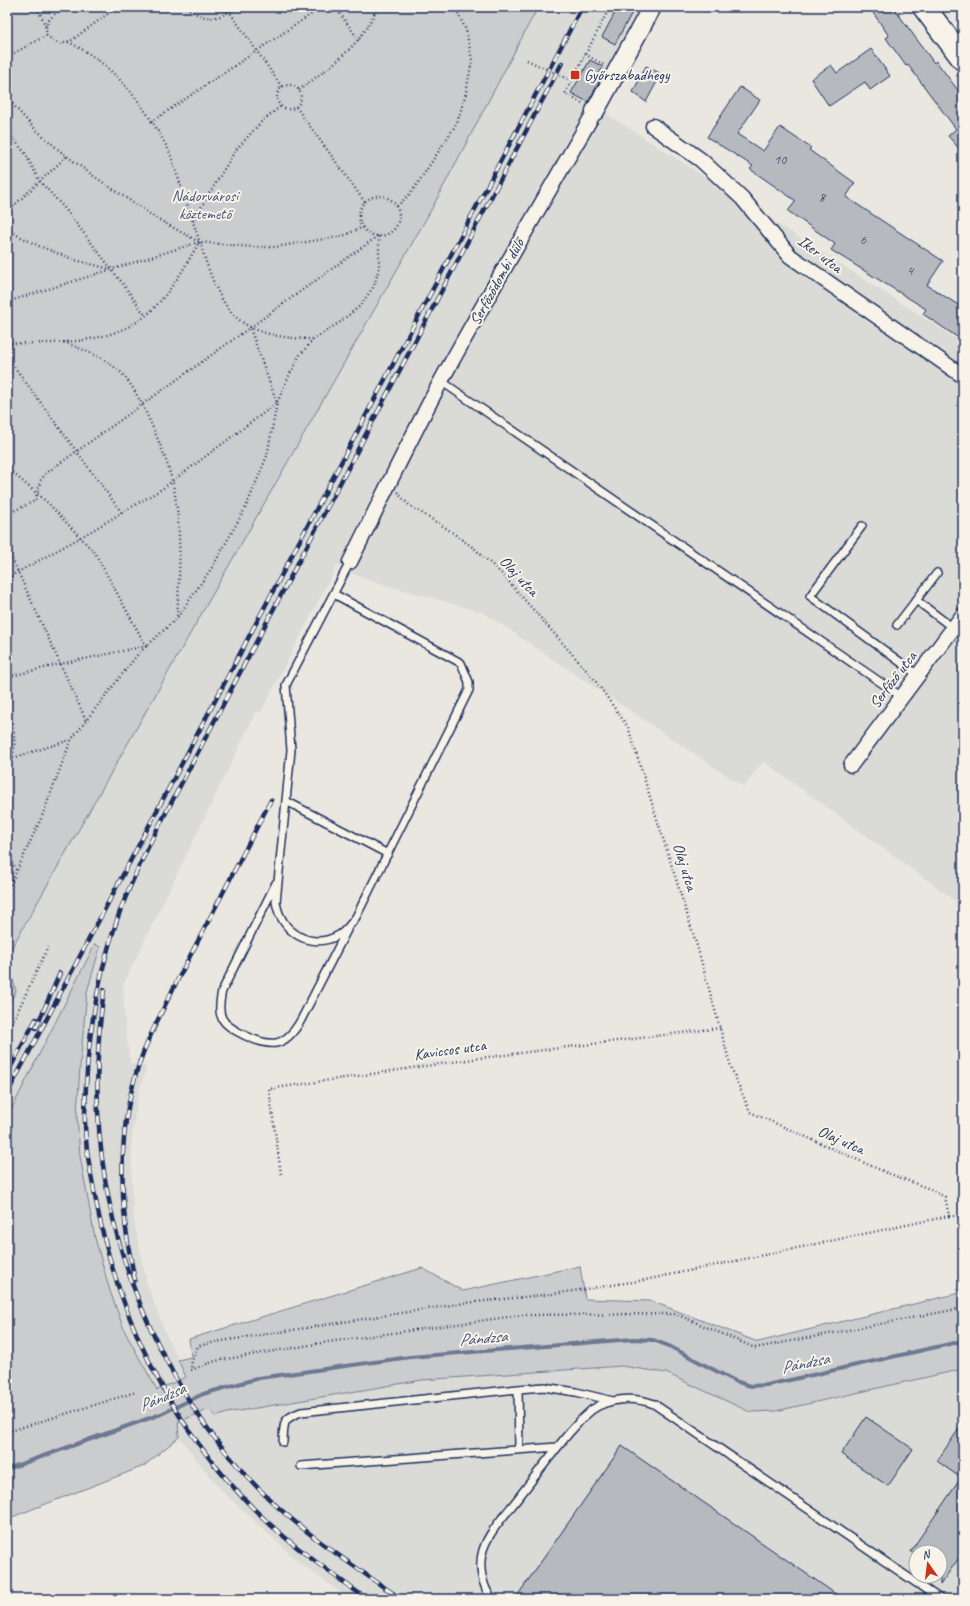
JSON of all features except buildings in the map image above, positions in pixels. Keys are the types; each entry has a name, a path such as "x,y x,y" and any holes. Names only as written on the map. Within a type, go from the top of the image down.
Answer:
{"main road":[{"path":"924,7 963,59"}],"street":[{"name":"Serfőződombi dűlő","path":"350,562 441,381 545,196 595,111 652,7"},
{"name":"Iker utca","path":"653,126 701,160 742,198 790,256 963,376"},
{"name":"Serfőző utca","path":"850,766 963,615"}],"lane":[{"path":"441,381 902,697"},
{"path":"862,526 810,596 918,675"},
{"path":"348,928 331,939 319,940 299,937 290,930 278,912 276,902 291,750 286,685 350,562"},
{"path":"897,625 937,573"},
{"path":"278,877 222,991 219,1008 223,1021 229,1027 265,1044 272,1044 288,1038 295,1031 348,928 356,918 470,690 470,682 461,663 334,594"},
{"path":"916,600 953,628"},
{"path":"286,801 388,854"},
{"path":"283,1442 285,1421 289,1416 301,1412 544,1387 576,1392 613,1401"},
{"path":"518,1389 519,1450"},
{"path":"492,1599 488,1593 482,1575 482,1555 484,1548 494,1531 557,1448 585,1415 598,1407 613,1401 627,1398 642,1399 654,1404 940,1599"},
{"path":"301,1466 557,1448"}],"path":[{"path":"37,7 46,28 47,35 55,43 62,44 68,42 117,7"},
{"path":"46,28 50,18 64,7"},
{"path":"186,7 196,15 211,18 230,12 236,7"},
{"path":"226,7 282,87"},
{"path":"151,122 322,7"},
{"path":"335,7 359,40"},
{"path":"299,90 339,60 359,40 372,20 377,7"},
{"path":"397,206 409,195 418,183 452,130 465,97 472,60 466,30 455,7"},
{"path":"595,111 565,94 570,80 610,7"},
{"path":"7,57 47,35"},
{"path":"68,42 82,49 106,66 120,80 146,113 169,152 199,242 221,298 233,315 250,327 267,333 296,339 314,339"},
{"path":"585,54 617,72"},
{"path":"527,60 570,80"},
{"path":"289,85 299,90 301,98 296,107 288,109 281,106 277,96 282,87 289,85"},
{"path":"7,98 32,127 67,156 95,177 156,218 199,242"},
{"path":"192,221 234,151 262,121 281,106"},
{"path":"296,107 365,202"},
{"path":"7,130 25,153 41,182 66,210 112,269 145,316"},
{"path":"7,212 41,182 67,156"},
{"path":"7,514 34,501 41,480 45,474 379,236 390,233 398,223 399,211 397,206 388,197 382,196 370,198 365,202 362,206 359,217 363,227 372,235 379,236"},
{"path":"7,302 199,242 252,247 275,247 343,236 363,227"},
{"path":"7,229 39,246 75,260 112,269"},
{"path":"7,892 43,814 71,740 122,674 146,646 177,618 212,566 246,507 267,456 277,403 299,356 314,339 340,322 360,306 374,286 379,268 379,236"},
{"path":"7,343 39,344 92,338 114,332 134,323 152,310 186,267 199,242"},
{"path":"250,327 277,403"},
{"path":"64,342 98,356 119,370 142,405 164,456 172,481 176,505 179,546 177,618"},
{"path":"7,357 122,513"},
{"path":"7,578 122,513 172,481 277,403"},
{"path":"7,468 37,494 81,537 95,553 146,646"},
{"name":"Olaj utca","path":"392,477 401,497 409,505 446,528 475,549 502,574 594,679 628,727 697,946 731,1067 750,1112 878,1169 930,1189 945,1197 949,1216"},
{"path":"7,548 86,720"},
{"path":"7,677 146,646"},
{"path":"7,713 12,723 15,740 13,758 7,772"},
{"path":"13,758 71,740"},
{"path":"7,851 17,873"},
{"path":"7,1034 48,947"},
{"name":"Kavicsos utca","path":"281,1174 269,1089 480,1058 720,1028"},
{"path":"963,1216 949,1216 645,1280 553,1294 466,1303 198,1346 192,1360 192,1370 215,1361 320,1344 522,1315 676,1314 755,1348 963,1308"},
{"path":"7,1432 136,1392"}],"shaded area":[{"path":"538,7 641,7 590,103 963,343 963,906 763,761 744,787 484,613 362,578 337,565 261,712 256,712 123,985 125,1024 130,1063 146,1067 138,1097 132,1134 132,1194 134,1222 146,1280 168,1339 187,1377 157,1391 125,1332 110,1291 95,1238 80,1156 77,1115 87,992 100,947 95,944 7,1118 7,1008 16,991 7,956 431,210"},
{"path":"622,1366 666,1373 750,1412 776,1411 963,1369 963,1599 350,1599 301,1564 220,1489 179,1437 178,1422 210,1409 216,1417 227,1413 422,1380"}],"green space":[{"name":"Nádorvárosi köztemető","path":"7,7 538,7 431,210 7,956"},
{"path":"95,944 100,947 87,992 80,1066 77,1115 80,1156 95,1238 110,1291 125,1332 157,1390 186,1377 178,1360 191,1357 189,1339 422,1268 463,1291 580,1266 585,1299 651,1301 758,1342 963,1292 963,1369 776,1411 750,1412 666,1373 622,1366 422,1380 227,1413 216,1417 210,1409 178,1422 179,1437 144,1466 7,1519 7,1118"},
{"path":"7,957 16,991 7,1008"}],"waterway":[{"name":"Pándzsa","path":"7,1469 161,1414 203,1394 259,1378 410,1357 633,1339 653,1340 669,1346 735,1381 751,1386 766,1385 790,1380 963,1341"}],"railway":[{"path":"7,1094 582,7"},
{"path":"367,1599 295,1546 255,1510 224,1477 172,1404 151,1365 133,1325 117,1283 105,1240 91,1176 86,1145 85,1124 87,1064 90,1039 98,990 110,941 125,898 151,841 562,63"},
{"path":"135,1280 125,1224 122,1166 128,1108 134,1080 143,1053 162,1010 271,800"},
{"path":"36,1028 60,973"},
{"path":"104,990 99,1037 97,1084 99,1130 104,1176 113,1221 126,1265 142,1309 162,1352 182,1389 204,1424 229,1456 258,1488 274,1504 309,1533 401,1599"},
{"path":"7,1074 36,1019"}],"place":[{"name":"Győrszabadhegy","path":"575,75"}]}
